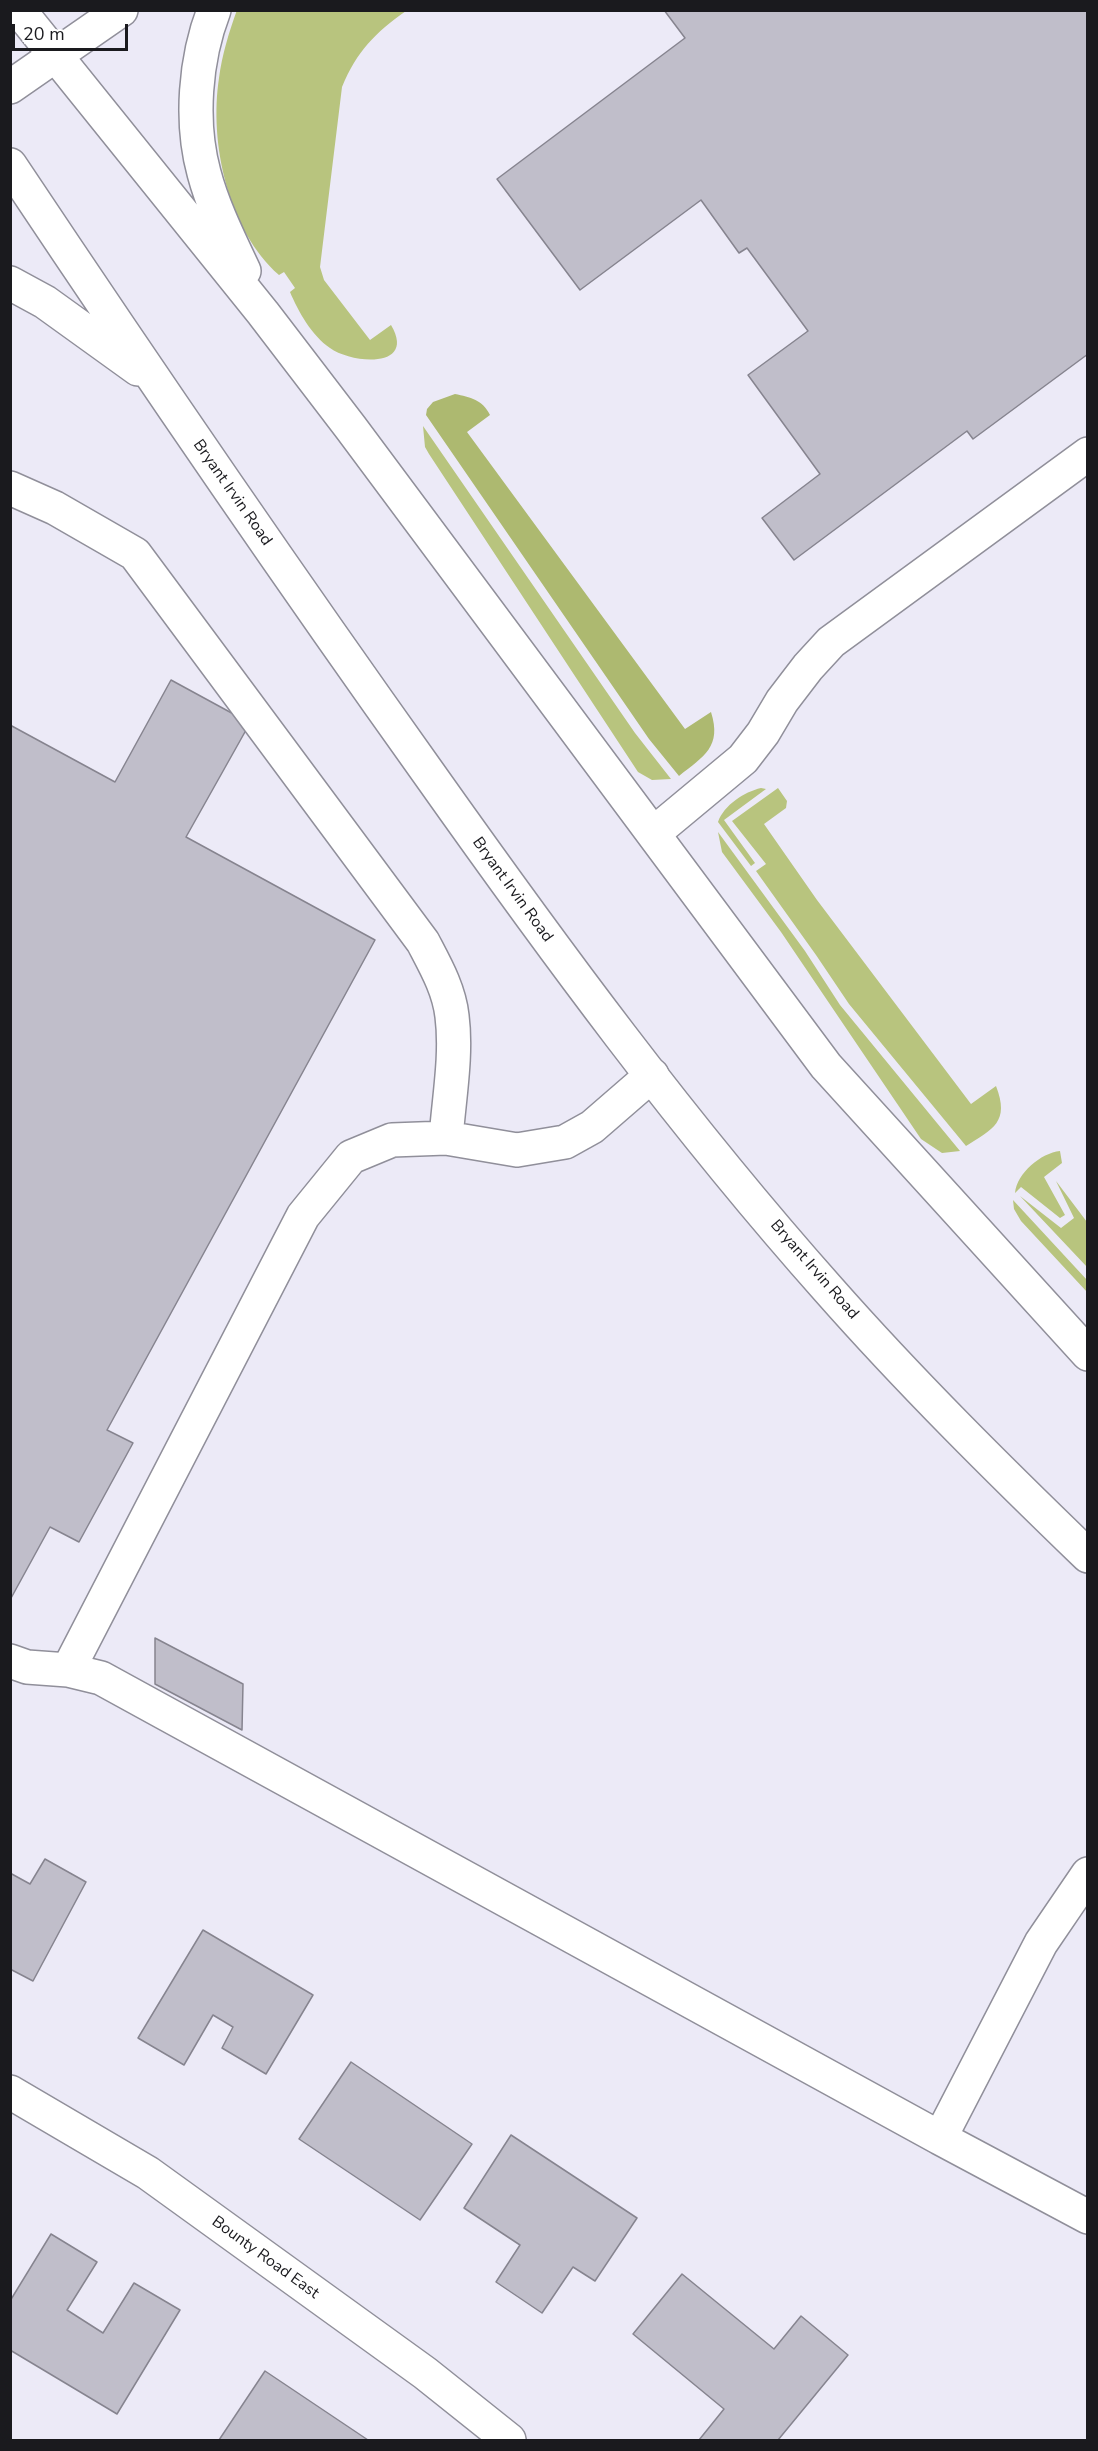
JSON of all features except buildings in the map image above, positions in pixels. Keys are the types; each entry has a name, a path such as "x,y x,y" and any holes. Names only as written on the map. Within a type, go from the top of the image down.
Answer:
{"main road":[{"path":"19,10 53,56 263,313 826,1066 1088,1354"},
{"path":"10,87 120,10"},
{"path":"214,10 197,84 198,140 204,172 216,210 263,313"},
{"name":"Bryant Irvin Road","path":"10,165 155,380 481,848 574,975 652,1075 828,1290 1088,1556"},
{"path":"10,283 45,302 155,380"},
{"path":"654,833 743,759 807,667 831,642 1088,454"},
{"path":"10,488 55,508 135,554 423,942 440,972 452,1015 452,1062 446,1138"},
{"path":"68,1670 303,1216 351,1157 392,1140 446,1138 517,1150 565,1142 592,1127 652,1075"},
{"path":"10,1661 27,1667 68,1670 101,1678 940,2138 1086,2214"},
{"path":"940,2138 1041,1943 1088,1874"},
{"name":"Bounty Road East","path":"10,2092 148,2173 424,2373 509,2440"}],"green space":[{"path":"237,10 406,11 368,44 354,63 342,87 320,267 324,280 370,340 391,325 397,339 396,349 389,356 378,359 352,357 323,343 306,323 297,307 290,292 295,288 284,272 279,275 261,256 235,210 220,157 217,103 222,61"},
{"path":"455,394 475,400 487,410 490,415 467,432 685,729 711,712 714,734 708,750 679,776 649,739 426,415 427,409 433,402"},
{"path":"423,426 635,733 671,779 652,780 638,772 429,454 425,447"},
{"path":"761,788 766,789 724,820 755,863 751,866 718,822 735,800"},
{"path":"778,788 787,801 786,808 764,824 817,900 971,1104 996,1086 1000,1098 1000,1116 991,1129 966,1146 849,1004 756,871 766,864 732,821"},
{"path":"718,832 805,951 840,1005 960,1151 942,1153 921,1139 781,932 722,852"},
{"path":"1060,1151 1062,1163 1044,1177 1065,1215 1060,1218 1021,1187 1015,1193 1020,1178 1031,1165 1045,1156"},
{"path":"1056,1181 1087,1222 1087,1267 1020,1196 1061,1228 1074,1218"},
{"path":"1013,1200 1087,1280 1087,1292 1021,1221 1014,1209"}]}
